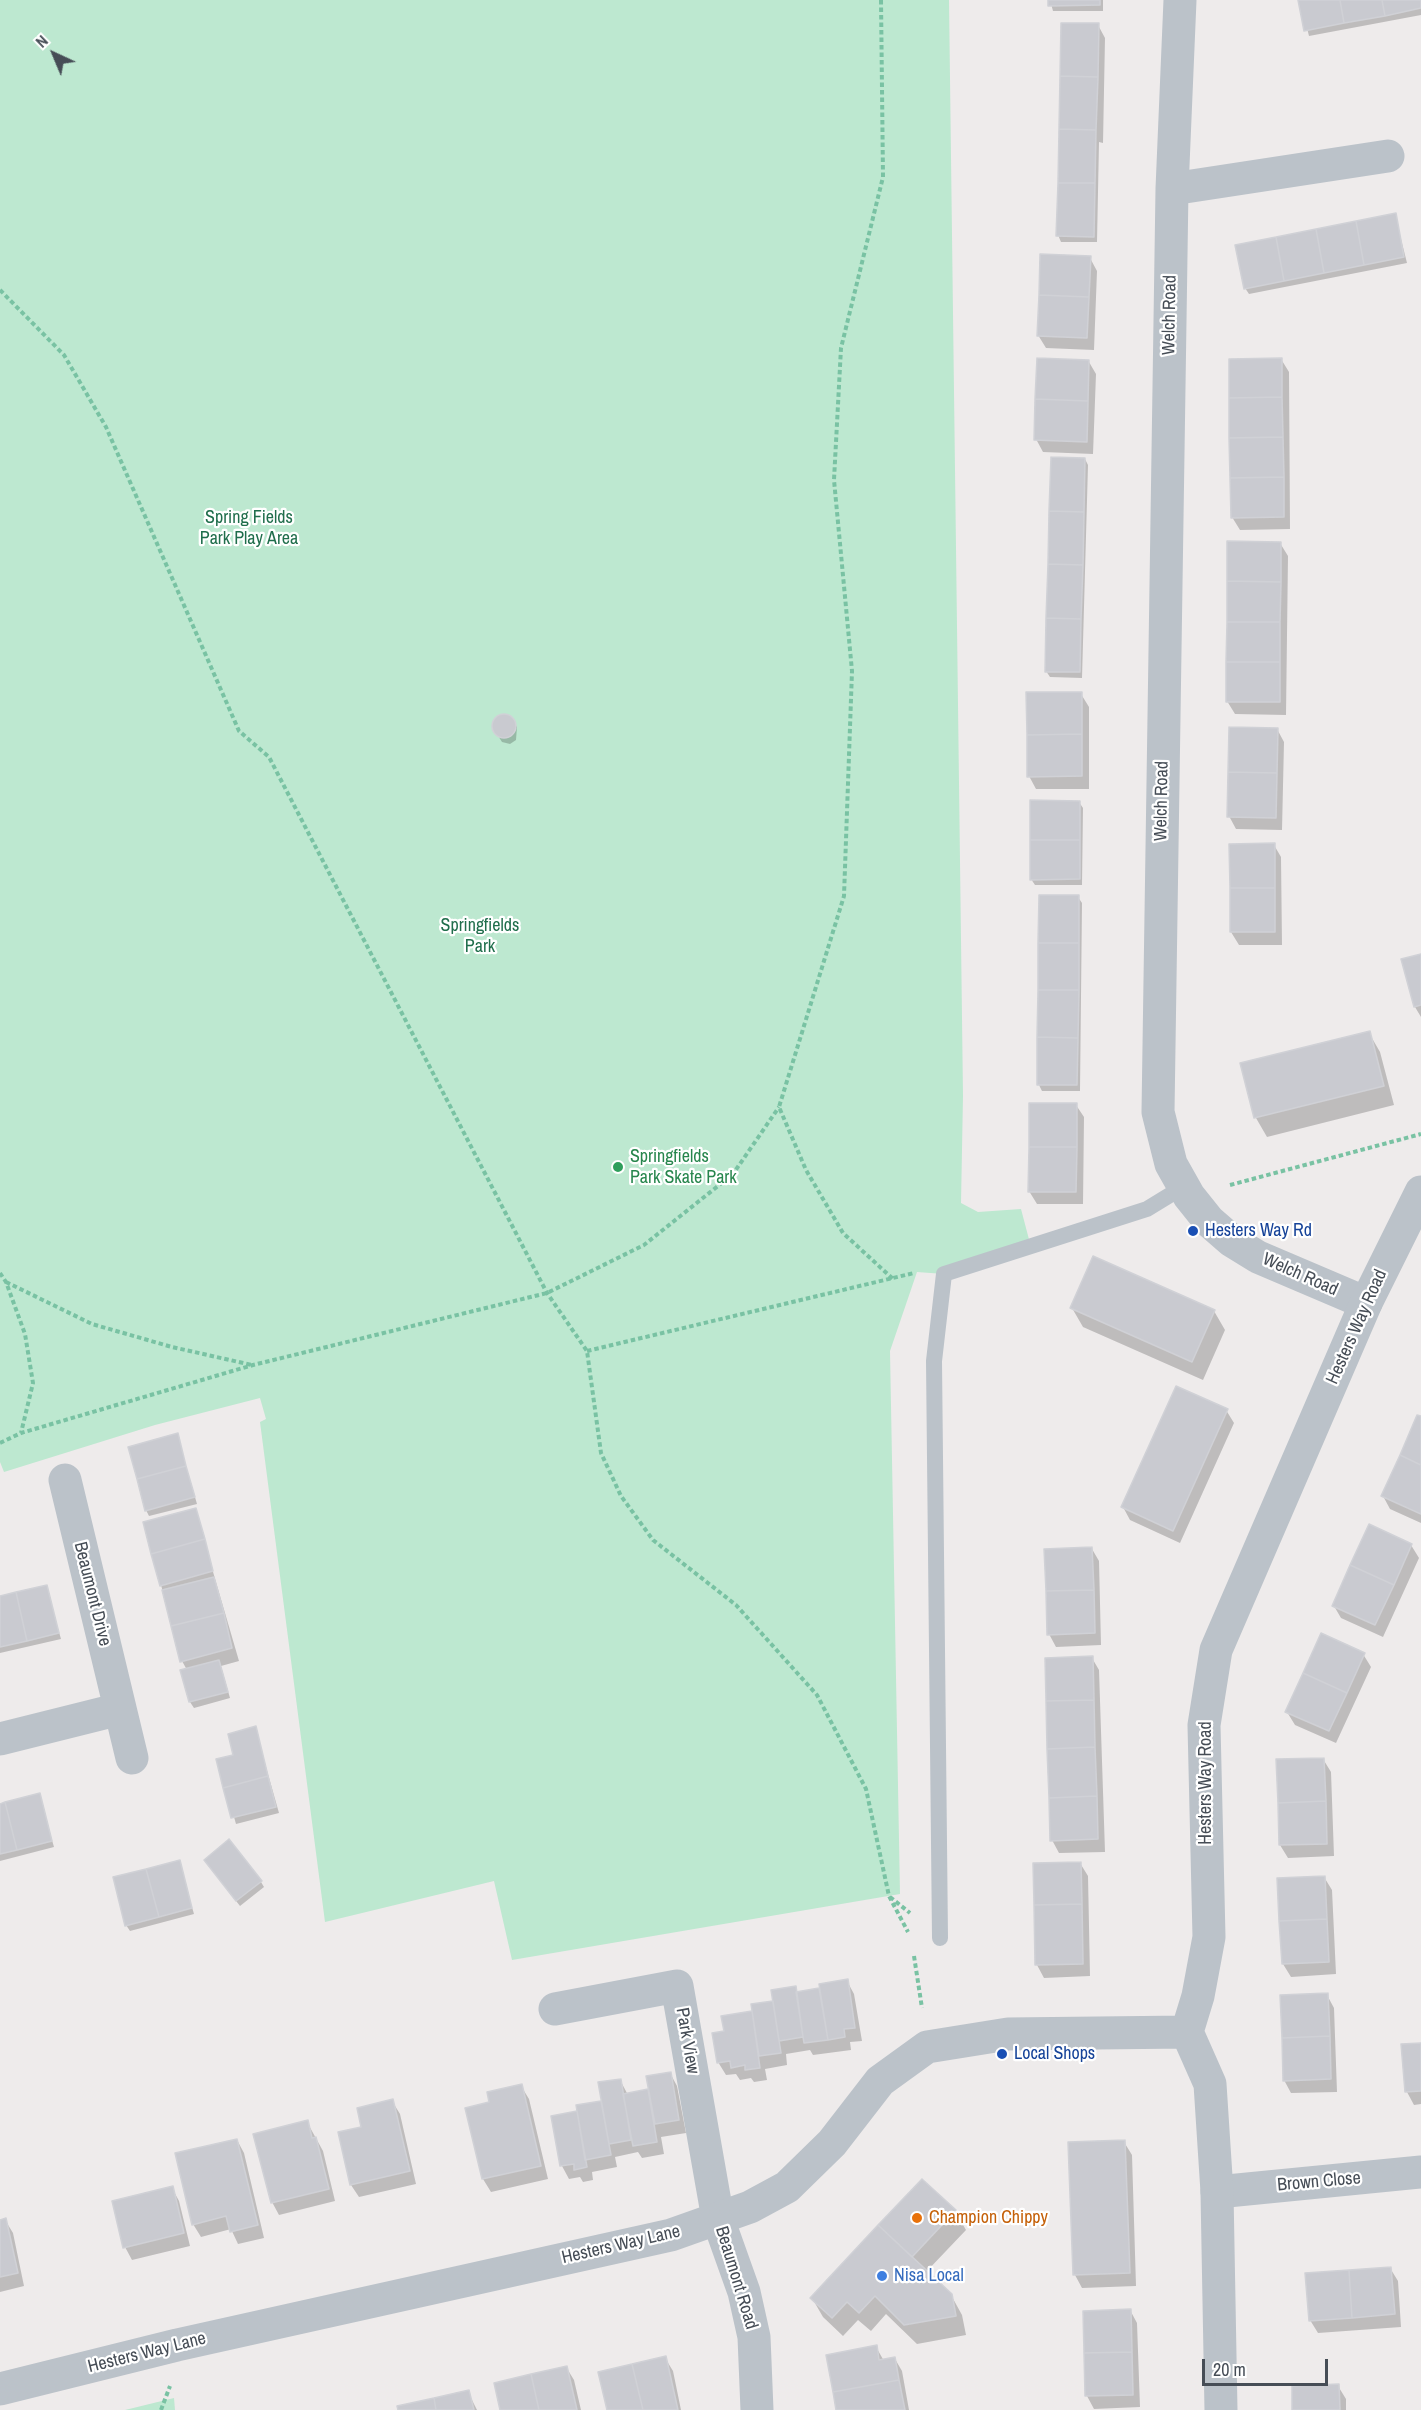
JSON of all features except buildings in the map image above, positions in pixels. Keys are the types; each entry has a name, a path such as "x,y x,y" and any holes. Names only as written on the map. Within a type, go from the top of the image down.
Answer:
{"street":[{"name":"Welch Road","path":"1180,0 1172,189 1158,1112 1171,1164 1186,1192 1209,1221 1232,1241 1258,1257 1366,1303"},
{"path":"1172,189 1388,156"},
{"name":"Hesters Way Road","path":"1186,2032 1198,1996 1209,1937 1204,1725 1216,1650 1366,1303 1421,1192"},
{"name":"Beaumont Drive","path":"65,1480 132,1758"},
{"path":"0,1739 120,1708"},
{"name":"Park View","path":"555,2009 677,1986 718,2219"},
{"path":"1186,2032 1209,2084 1217,2192 1221,2410"},
{"name":"Hesters Way Lane","path":"0,2389 177,2345 671,2235 718,2219 750,2207 787,2187 832,2143 880,2081 927,2047 1008,2034 1186,2032"},
{"name":"Brown Close","path":"1217,2192 1421,2172"},
{"name":"Beaumont Road","path":"718,2219 744,2292 754,2337 757,2410"}],"lane":[{"path":"940,1938 934,1361 944,1274 1147,1209 1186,1192"}],"path":[{"path":"0,1443 21,1433 253,1365 547,1293 644,1245 733,1174 779,1107 844,896 852,671 834,480 841,348 883,177 881,0"},
{"path":"0,290 64,355 106,428 239,731 269,757 547,1293 587,1351 601,1453 621,1496 653,1540 736,1605 817,1695 866,1789 890,1896 912,1939"},
{"path":"587,1351 893,1279 843,1233 806,1170 779,1107"},
{"path":"1186,1192 1421,1134"},
{"path":"0,1273 6,1282 25,1334 33,1383 21,1433"},
{"path":"6,1282 92,1323 172,1347 253,1365"},
{"path":"913,1950 927,2047"}],"green space":[{"name":"Springfields Park","path":"0,0 949,0 963,1096 961,1203 978,1212 1021,1209 1031,1247 944,1274 917,1272 890,1351 900,1894 512,1960 494,1881 325,1922 260,1422 266,1419 260,1398 155,1425 4,1472 0,1462"},
{"path":"174,2398 175,2410 125,2410"}],"place":[{"name":"Springfields Park Skate Park","path":"618,1167"},
{"name":"Hesters Way Rd","path":"1193,1231"},
{"name":"Local Shops","path":"1002,2054"},
{"name":"Champion Chippy","path":"917,2218"},
{"name":"Nisa Local","path":"882,2276"}],"park label":[{"name":"Spring Fields Park Play Area","path":"249,528"}]}
